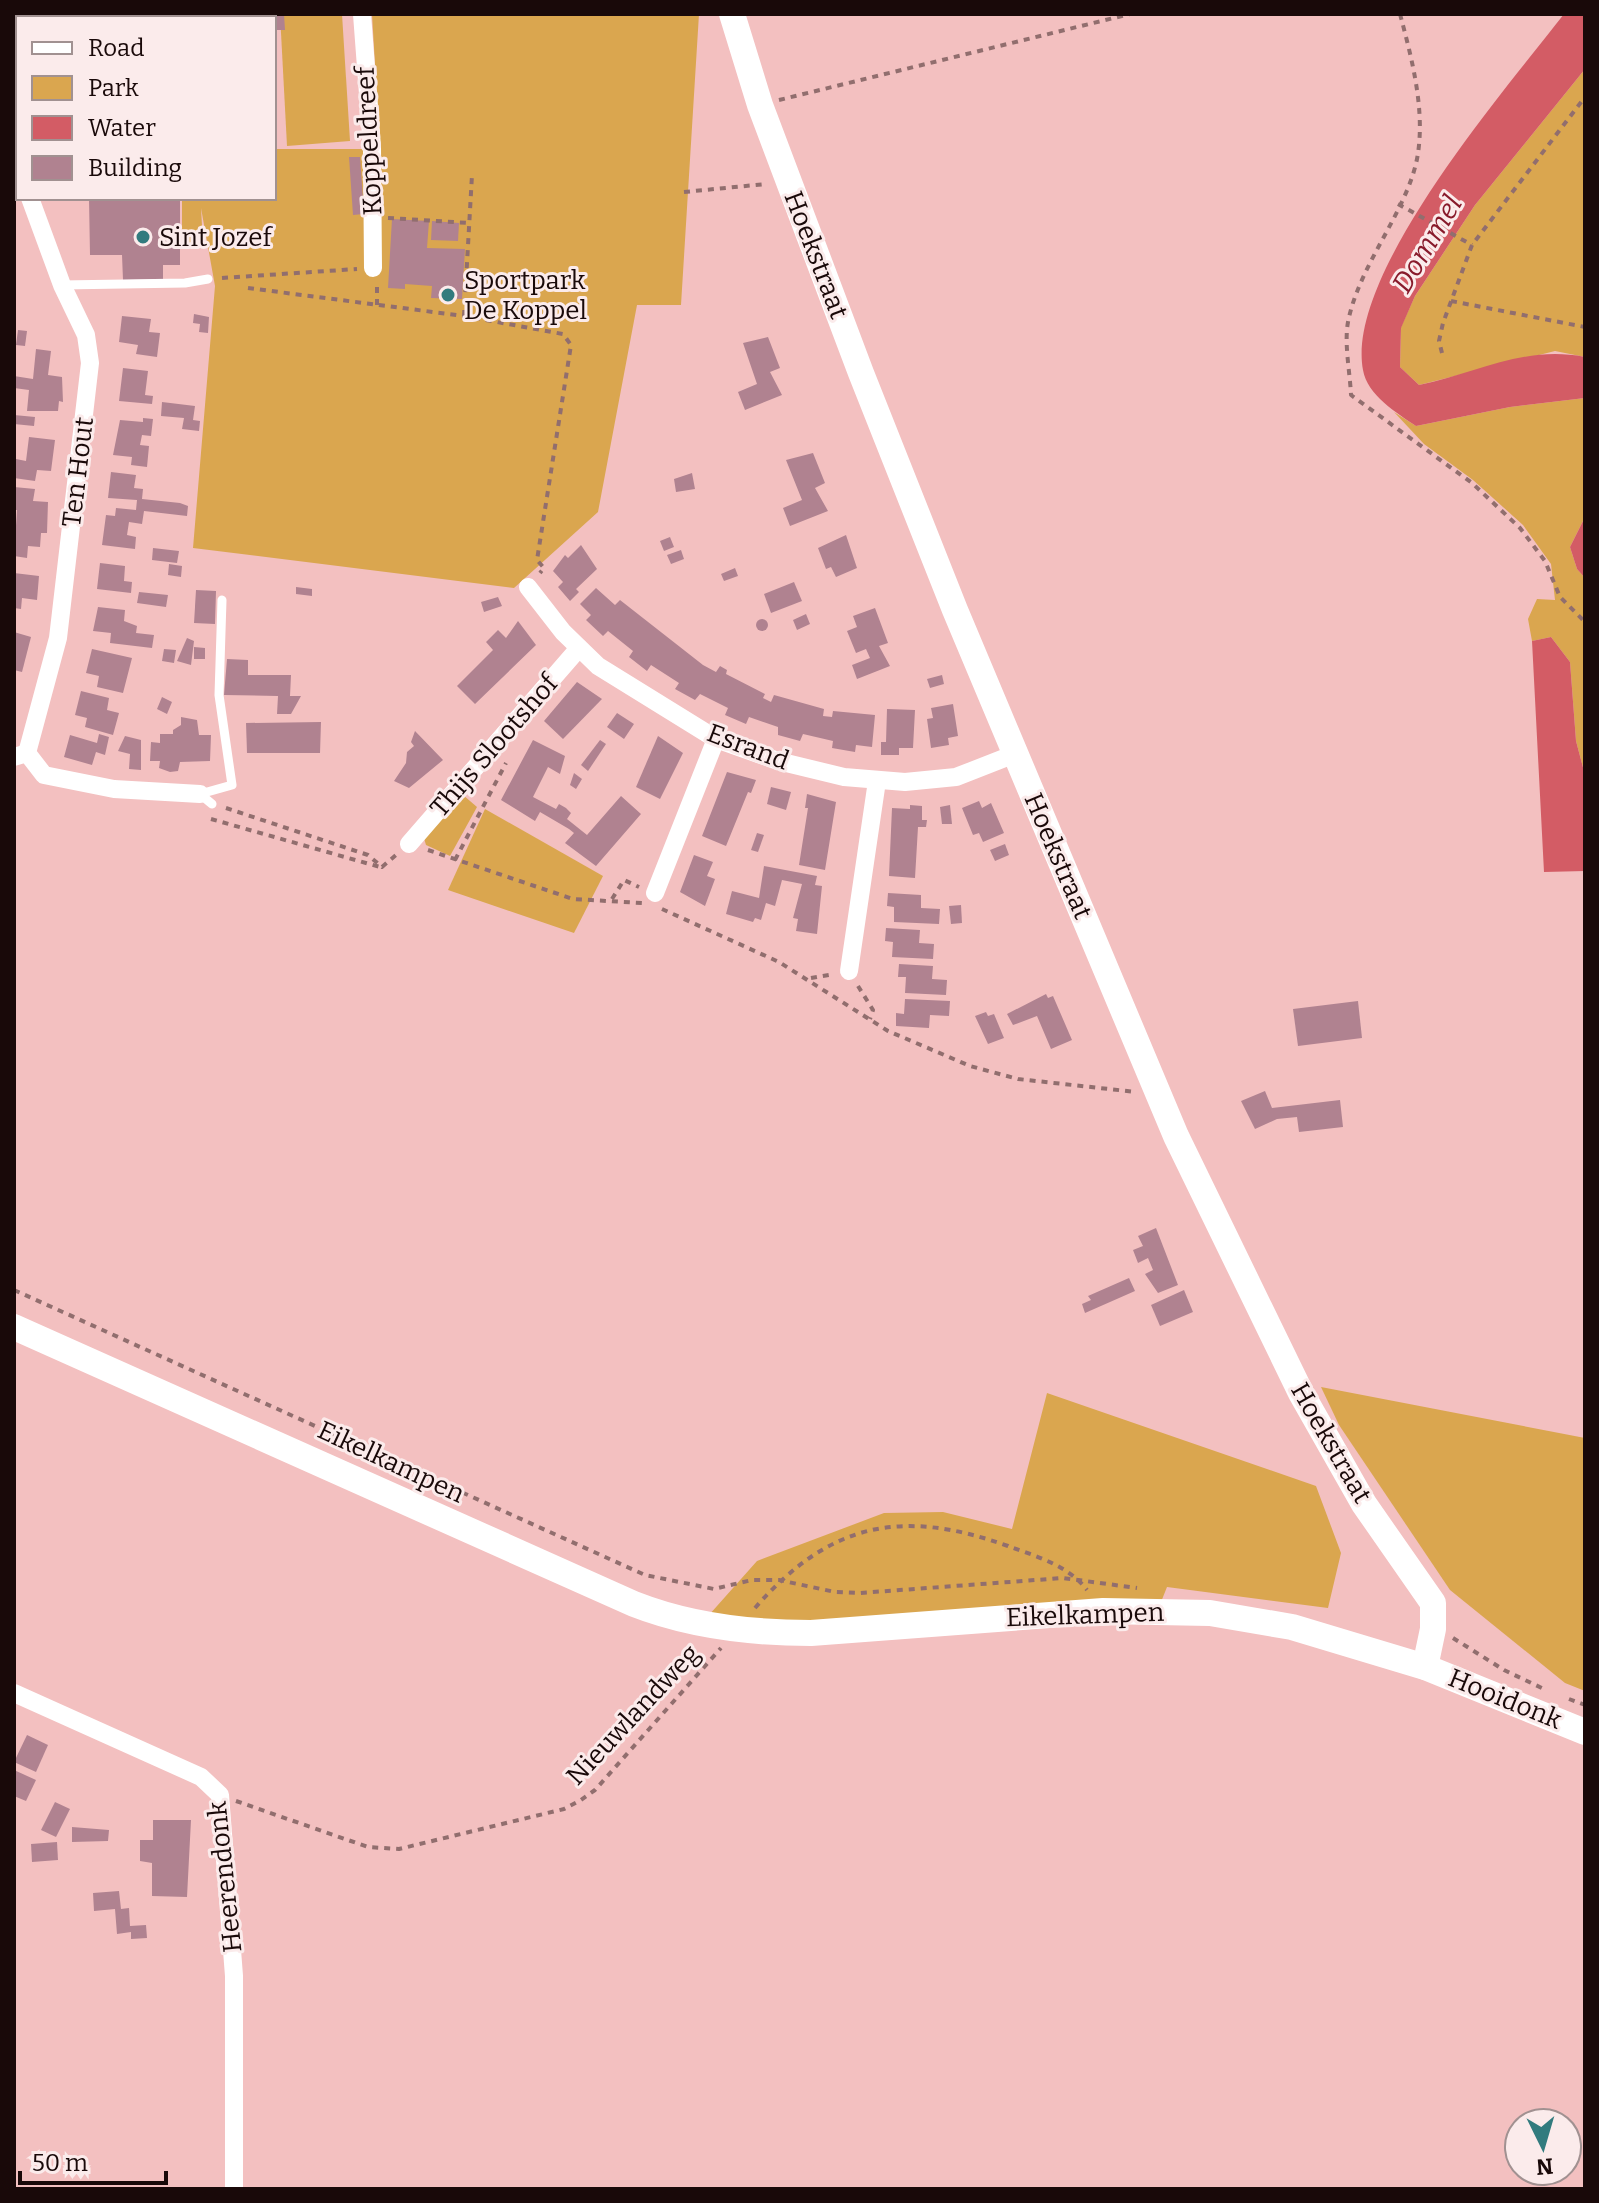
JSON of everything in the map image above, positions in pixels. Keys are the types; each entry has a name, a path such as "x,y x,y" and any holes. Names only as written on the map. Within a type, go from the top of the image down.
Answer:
{"street":[{"name":"Koppeldreef","path":"362,14 372,147 373,268"},
{"name":"Hoekstraat","path":"732,14 760,105 861,373 1015,754 1158,1093 1221,1234 1301,1393 1364,1504 1433,1603 1433,1629 1425,1667"},
{"name":"Ten Hout","path":"21,755 58,638 90,363 86,335 62,285 31,200"},
{"name":"Esrand","path":"528,587 598,666 716,739 778,761 877,781 919,781 956,777 1015,754"},
{"name":"Thijs Slootshof","path":"409,844 579,648"},
{"path":"655,893 716,739"},
{"path":"21,755 44,775 114,789 206,799"},
{"path":"849,971 877,781"},
{"name":"Eikelkampen","path":"14,1327 634,1604 680,1620 811,1633 1073,1613 1184,1612 1292,1627 1425,1667"},
{"name":"Hooidonk","path":"1425,1667 1585,1732"},
{"name":"Heerendonk","path":"14,1693 201,1777 216,1788 222,1802 234,1962 234,2189"}],"lane":[{"path":"62,285 185,283 208,279"},
{"path":"206,799 232,785 219,695 222,600"}],"path":[{"path":"760,105 1130,14"},
{"path":"1400,14 1412,63 1419,129 1414,170 1370,261 1348,323 1351,395 1472,483 1520,528 1545,561 1560,597 1585,622"},
{"path":"1442,353 1439,341 1469,243 1585,97"},
{"path":"464,316 472,175"},
{"path":"684,192 788,181"},
{"path":"1398,204 1469,243"},
{"path":"373,217 470,223"},
{"path":"208,279 373,268"},
{"path":"248,288 464,316 563,334 571,345 537,560 544,568 528,587"},
{"path":"1451,301 1585,327"},
{"path":"455,860 512,751"},
{"path":"206,799 368,855 382,867"},
{"path":"203,817 364,865 382,867 409,844 573,899 656,906 779,962 888,1031 992,1074 1103,1091 1158,1093"},
{"name":"Eikelkampen","path":"14,1290 645,1575 714,1589 752,1580 779,1580"},
{"name":"Eikelkampen","path":"738,1628 779,1580 819,1551 848,1537 876,1529 916,1524 947,1527 1043,1559 1078,1579"},
{"name":"Nieuwlandweg","path":"222,1802 240,1801 368,1847 384,1849 399,1849 564,1809 595,1790 738,1628"},
{"name":"Hooidonk","path":"1433,1629 1553,1693"},
{"name":"Hooidonk","path":"1564,1697 1585,1705"}],"green space":[{"path":"280,14 342,14 350,141 287,146"},
{"name":"Sportpark De Koppel","path":"372,14 699,14 681,305 637,305 598,512 514,588 193,548 215,286 201,208 203,243 182,244 182,200 276,200 276,149 380,149"},
{"path":"1585,69 1585,357 1555,351 1419,385 1400,367 1401,327 1415,296 1475,205"},
{"path":"1585,398 1585,517 1570,547 1577,569 1585,578 1585,775 1576,741 1570,662 1551,637 1532,641 1528,619 1537,599 1555,600 1551,564 1523,525 1473,480 1424,444 1394,412 1416,426 1510,407"},
{"path":"463,795 477,807 450,856 426,845 423,835"},
{"path":"485,809 603,876 574,933 448,890"},
{"path":"1321,1387 1585,1438 1585,1691 1565,1683 1450,1590 1339,1425"},
{"path":"1047,1393 1316,1486 1341,1553 1328,1608 1167,1587 1161,1602 793,1623 709,1615 757,1561 884,1513 943,1512 1012,1529"}],"water":[{"name":"Dommel","path":"1564,14 1585,14 1585,69 1475,205 1415,296 1401,328 1400,367 1419,385 1521,357 1563,354 1585,357 1585,398 1510,407 1416,426 1377,395 1363,370 1364,330 1379,284 1403,235 1435,184"},
{"path":"1585,517 1585,578 1577,569 1570,547"},
{"path":"1551,637 1570,662 1576,741 1585,775 1585,871 1544,872 1532,641"}],"building":[{"path":"276,14 284,14 285,30 277,30"},
{"path":"349,157 360,157 364,214 353,215"},
{"name":"Sint Jozef","path":"89,200 180,200 180,265 163,265 163,279 123,280 122,255 90,255"},
{"path":"392,219 429,221 427,248 465,249 462,299 431,298 432,286 405,284 405,289 388,288"},
{"path":"432,221 459,223 458,241 431,240"},
{"path":"194,314 209,317 208,333 199,332 200,324 193,323"},
{"path":"122,316 151,319 149,332 160,333 157,357 136,354 138,345 119,342"},
{"path":"18,330 27,331 25,346 16,345"},
{"path":"768,337 780,368 770,372 782,395 745,410 738,392 757,384 743,343"},
{"path":"36,349 51,351 48,375 62,377 63,402 59,401 58,411 27,411 29,390 14,388 14,376 33,379"},
{"path":"123,368 148,371 145,395 153,396 152,404 119,401"},
{"path":"162,402 195,406 193,420 200,421 199,431 182,429 184,418 161,416"},
{"path":"14,415 35,417 34,426 14,424"},
{"path":"143,418 153,419 151,436 142,435 140,445 149,446 147,467 131,465 132,457 113,455 120,420 143,422"},
{"path":"29,437 55,440 51,471 37,470 35,481 14,478 16,459 26,461"},
{"path":"813,453 825,483 815,488 828,511 790,526 783,508 802,500 786,460"},
{"path":"111,472 136,475 134,488 143,489 142,499 188,506 187,516 144,511 142,524 129,522 127,535 136,537 135,549 102,545 106,515 115,516 116,508 136,510 137,500 108,498"},
{"path":"692,473 695,489 676,492 674,479"},
{"path":"14,487 35,489 33,501 48,502 47,533 41,533 40,547 28,546 27,558 14,556 17,510 14,510"},
{"path":"846,535 857,568 836,577 831,567 826,569 818,548"},
{"path":"670,537 674,547 664,551 660,541"},
{"path":"581,545 597,569 576,589 579,592 570,601 558,587 563,582 553,571 565,555 568,558"},
{"path":"153,548 179,551 177,563 152,560"},
{"path":"681,550 684,559 671,564 667,555"},
{"path":"100,563 125,566 124,581 132,582 131,593 97,589"},
{"path":"169,564 182,566 181,577 168,575"},
{"path":"735,568 738,576 724,581 721,574"},
{"path":"14,573 39,576 37,600 22,598 21,609 14,608"},
{"path":"794,582 802,601 771,613 764,594"},
{"path":"296,587 312,589 312,596 296,594"},
{"path":"596,588 615,605 620,600 703,665 716,672 720,666 727,670 726,674 765,694 763,698 771,702 774,695 824,709 823,716 832,717 833,711 875,715 872,747 856,745 855,752 832,748 833,741 803,734 800,741 778,735 778,727 749,717 746,724 725,715 728,708 700,694 695,700 675,689 679,683 651,665 647,671 629,657 633,651 608,631 603,636 586,620 591,615 580,604"},
{"path":"196,590 216,591 215,624 194,623"},
{"path":"139,592 168,595 166,607 137,603"},
{"path":"498,597 502,606 484,612 481,602"},
{"path":"98,607 125,610 124,621 137,626 136,633 154,635 152,648 110,643 111,633 93,631"},
{"path":"875,608 888,643 879,646 890,666 857,679 852,665 870,658 866,649 856,653 847,631 857,627 853,616"},
{"path":"806,614 810,624 797,630 793,620"},
{"path":"757,620 767,620 767,630 757,630"},
{"path":"518,621 536,645 475,704 457,686 493,650 486,642 498,630 506,638"},
{"path":"14,632 31,637 22,672 14,670"},
{"path":"187,638 194,641 191,665 177,661"},
{"path":"194,647 205,648 205,659 194,659"},
{"path":"92,649 132,658 123,693 97,687 99,676 86,673"},
{"path":"164,649 176,650 174,663 162,661"},
{"path":"227,659 248,660 248,675 291,675 290,696 301,696 291,714 277,714 278,696 224,695"},
{"path":"942,675 944,684 930,688 927,679"},
{"path":"577,682 602,699 563,739 544,721"},
{"path":"81,691 109,698 107,710 119,713 113,735 85,727 87,718 75,715"},
{"path":"162,697 172,702 167,714 157,709"},
{"path":"953,704 958,736 948,738 949,745 931,748 927,719 933,718 931,708"},
{"path":"887,709 915,710 913,748 899,748 899,755 881,755 881,742 886,742"},
{"path":"617,713 634,724 624,739 607,727"},
{"path":"181,717 197,720 199,735 211,735 210,761 180,762 178,771 170,772 159,768 160,761 150,761 151,742 160,743 160,734 173,734 173,730 181,725"},
{"path":"321,722 320,753 247,753 246,723"},
{"path":"415,731 443,760 409,788 394,781 406,763 407,752 414,746 411,742"},
{"path":"99,734 109,737 105,755 96,752 92,765 64,757 70,735 97,743"},
{"path":"125,736 141,740 141,770 129,769 130,754 118,751"},
{"path":"658,736 683,753 660,799 636,787"},
{"path":"533,740 565,756 560,774 548,767 533,797 556,809 559,804 566,808 571,813 567,819 587,835 621,796 641,814 596,866 565,843 574,833 569,829 540,812 535,821 501,800"},
{"path":"600,740 606,744 588,771 581,765"},
{"path":"727,772 756,780 726,846 702,836"},
{"path":"574,773 582,779 576,789 570,785"},
{"path":"771,787 791,792 786,810 767,804"},
{"path":"807,794 836,802 825,870 799,865 808,808 805,808"},
{"path":"979,801 982,808 991,803 1004,833 983,842 979,833 973,835 962,808"},
{"path":"910,805 922,806 922,820 927,820 926,827 918,827 915,878 889,876 892,808 910,809"},
{"path":"950,805 952,824 942,824 940,807"},
{"path":"757,833 764,835 758,852 751,850"},
{"path":"1005,844 1009,855 995,861 990,850"},
{"path":"694,855 713,862 707,876 715,879 705,906 680,892"},
{"path":"764,866 817,876 815,885 822,886 817,934 796,931 798,919 793,918 802,884 782,880 775,906 766,903 761,920 755,918 753,922 726,914 732,891 759,898"},
{"path":"888,893 921,895 921,908 940,909 939,924 894,922 894,907 887,906"},
{"path":"961,905 962,923 951,924 949,906"},
{"path":"886,928 920,930 919,943 934,944 933,959 892,957 893,942 885,941"},
{"path":"899,964 933,966 932,979 947,980 946,995 905,993 906,977 898,977"},
{"path":"1046,994 1048,998 1053,996 1072,1040 1051,1049 1037,1016 1013,1025 1007,1014"},
{"path":"905,999 950,1001 949,1016 930,1015 929,1028 896,1026 896,1013 904,1014"},
{"path":"1358,1001 1362,1038 1298,1046 1293,1009"},
{"path":"986,1012 988,1016 994,1014 1004,1038 988,1044 975,1016"},
{"path":"1265,1091 1272,1108 1340,1100 1343,1127 1299,1132 1297,1117 1277,1119 1255,1129 1241,1101"},
{"path":"1156,1228 1178,1285 1158,1293 1145,1274 1153,1270 1148,1258 1138,1263 1133,1250 1143,1246 1138,1236"},
{"path":"1129,1278 1135,1291 1085,1313 1082,1304 1091,1300 1088,1296"},
{"path":"1184,1290 1193,1312 1160,1326 1151,1305"},
{"path":"27,1735 48,1745 36,1772 14,1762"},
{"path":"14,1770 36,1780 26,1801 14,1796"},
{"path":"55,1802 70,1809 56,1837 41,1830"},
{"path":"153,1820 191,1820 187,1897 152,1896 152,1863 140,1861 140,1840 153,1840"},
{"path":"72,1827 109,1830 108,1841 72,1842"},
{"path":"57,1842 58,1860 32,1862 31,1844"},
{"path":"119,1891 121,1909 129,1908 130,1926 146,1925 147,1938 131,1939 131,1932 117,1934 115,1909 94,1911 93,1893"}],"place":[{"name":"Sint Jozef","path":"143,237"},
{"name":"Sportpark De Koppel","path":"448,295"}]}
